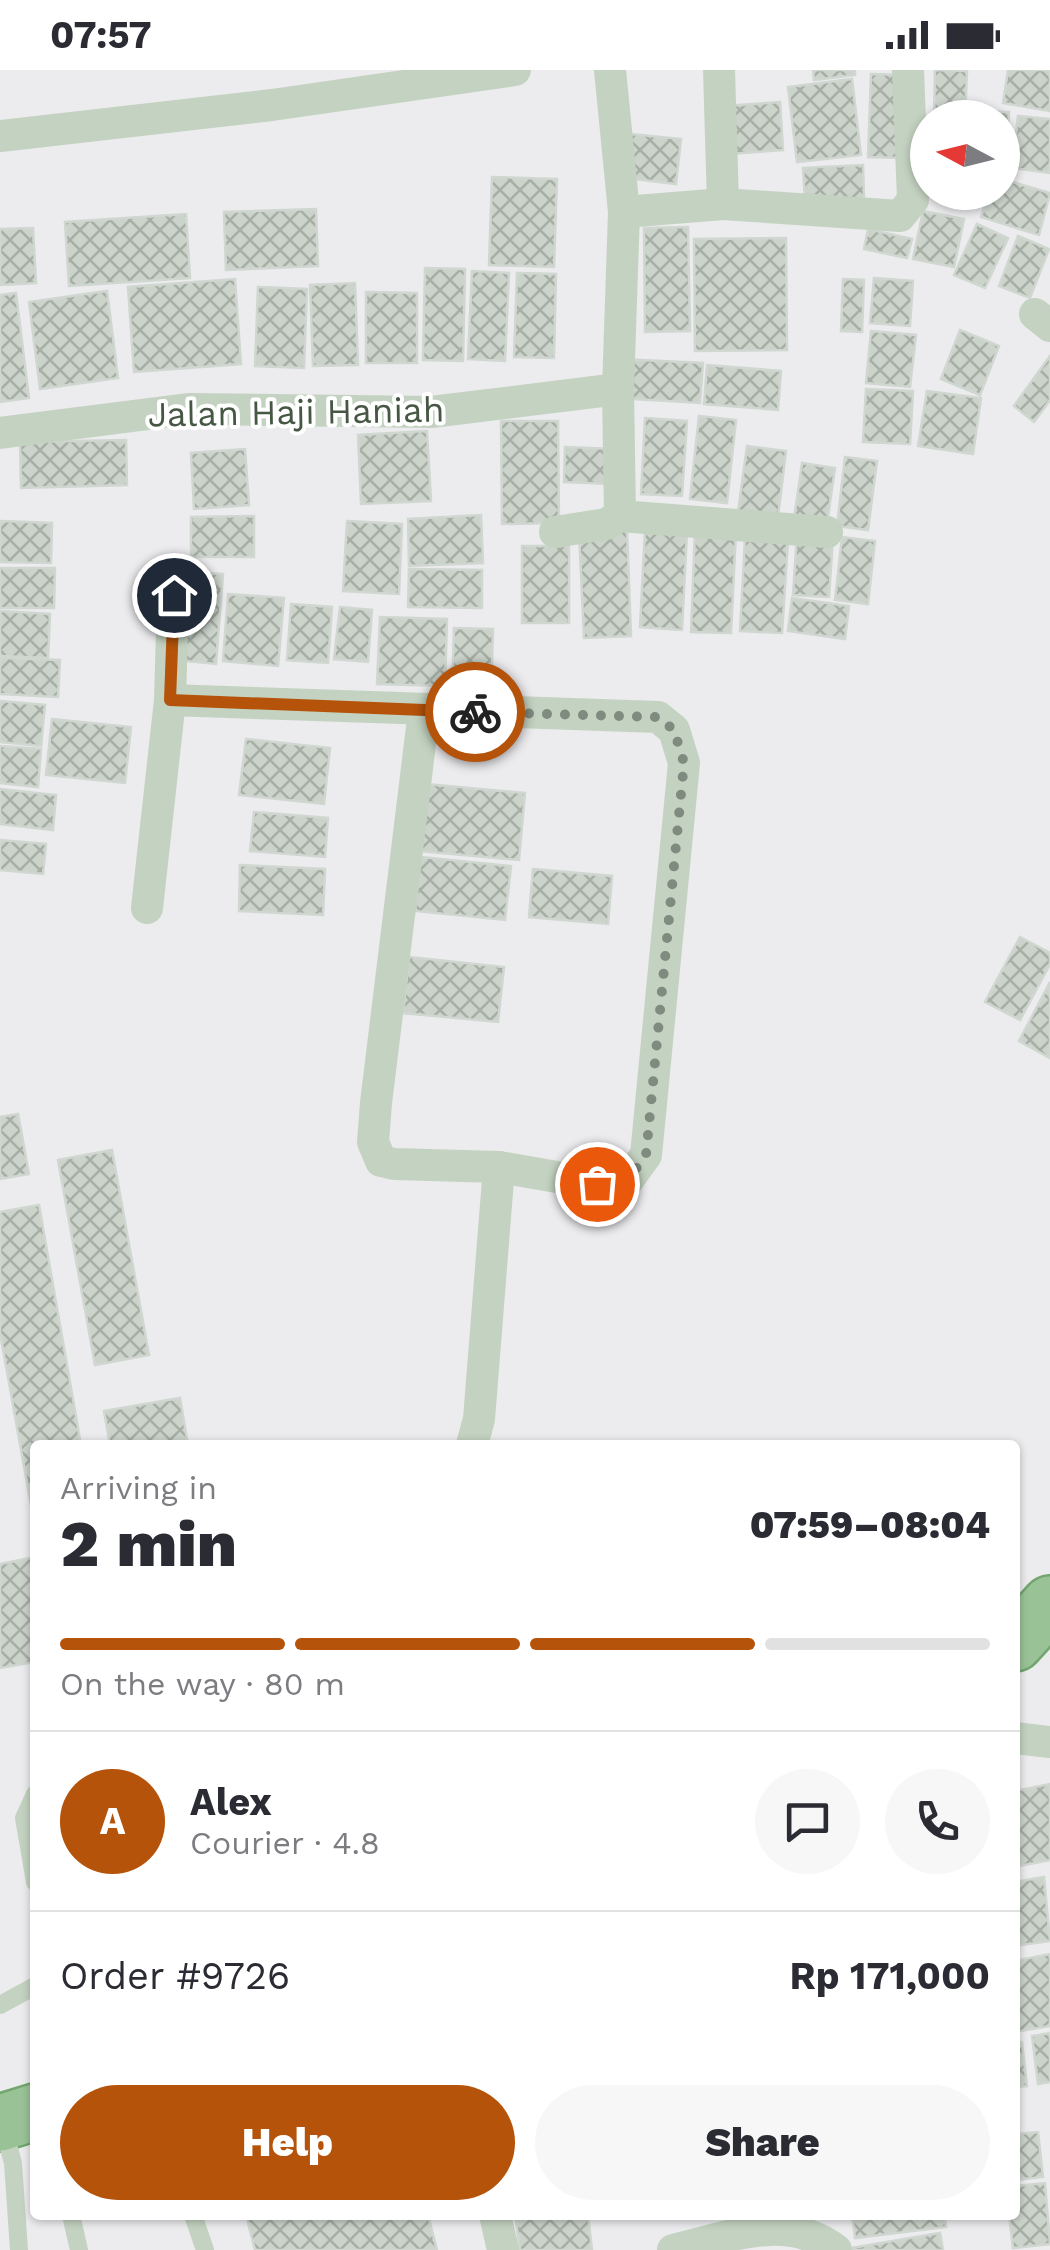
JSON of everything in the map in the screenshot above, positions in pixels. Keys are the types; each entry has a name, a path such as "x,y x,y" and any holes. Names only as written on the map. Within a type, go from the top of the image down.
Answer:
{"highway":[{"path":"1020,1637 1050,1604"}],"street":[{"path":"0,136 272,105 516,70"},
{"path":"610,70 624,212 605,391 620,516"},
{"path":"719,70 722,204"},
{"path":"624,212 722,204 884,218 906,212 913,200 908,70"},
{"name":"Jalan Haji Haniah","path":"0,432 188,409 432,412 605,391"},
{"path":"555,532 606,524 620,516 827,532"},
{"path":"147,908 170,700 174,595"},
{"path":"170,700 658,717 674,730 684,763 646,1155 625,1184 498,1167 381,1161 373,1142 424,711"},
{"path":"473,1440 479,1419 498,1167"},
{"path":"1020,1739 1050,1742"},
{"path":"496,2220 503,2250"},
{"path":"673,2250 761,2229 801,2230 836,2250"}],"lane":[{"path":"30,1805 24,1818 30,1853"},
{"path":"0,2005 30,1989"},
{"path":"12,2119 19,2250"},
{"path":"16,2183 30,2186"},
{"path":"73,2220 79,2250"},
{"path":"194,2220 205,2250"}],"building":[{"path":"813,70 855,70 855,75 814,80"},
{"path":"935,70 967,71 966,100 934,100"},
{"path":"1008,70 1050,70 1050,111 1020,106 1020,100 1003,100"},
{"path":"871,74 903,75 901,158 868,157"},
{"path":"852,79 861,155 797,162 788,87"},
{"path":"780,102 783,150 729,154 726,106"},
{"path":"1020,116 1050,119 1050,173 1020,169"},
{"path":"631,134 681,139 676,184 626,178"},
{"path":"863,165 864,198 805,202 803,168"},
{"path":"492,177 557,179 554,267 489,265"},
{"path":"1020,184 1050,193 1039,235 981,217 983,210 1020,210"},
{"path":"316,209 318,266 226,270 224,212"},
{"path":"923,211 964,219 954,267 913,259"},
{"path":"186,214 190,278 69,286 65,222"},
{"path":"977,224 1008,238 985,288 954,275"},
{"path":"688,227 690,331 645,332 644,228"},
{"path":"33,228 36,283 0,285 0,229"},
{"path":"868,229 912,239 907,258 864,249"},
{"path":"1018,236 1049,249 1030,298 999,286"},
{"path":"786,238 787,350 695,351 694,239"},
{"path":"425,268 465,269 463,361 423,360"},
{"path":"472,271 509,273 505,361 468,359"},
{"path":"517,273 556,274 554,358 514,357"},
{"path":"874,278 913,281 910,326 870,323"},
{"path":"235,279 241,364 134,372 128,287"},
{"path":"843,279 864,280 862,332 841,331"},
{"path":"355,283 358,365 313,366 310,285"},
{"path":"258,287 307,289 304,368 255,366"},
{"path":"107,291 118,378 40,389 29,302"},
{"path":"366,292 417,293 417,363 366,363"},
{"path":"16,293 29,398 0,402 0,295"},
{"path":"960,330 999,346 980,395 941,379"},
{"path":"871,331 916,335 910,387 866,383"},
{"path":"1050,356 1050,400 1034,422 1014,406"},
{"path":"620,359 703,363 700,403 618,398"},
{"path":"707,365 781,371 778,410 704,404"},
{"path":"866,389 913,391 910,444 863,442"},
{"path":"927,391 981,398 973,454 918,446"},
{"path":"699,416 736,420 727,503 690,499"},
{"path":"645,418 687,421 682,496 641,494"},
{"path":"501,421 558,421 559,523 502,524"},
{"path":"427,431 431,501 361,504 358,435"},
{"path":"126,440 127,485 21,488 20,442"},
{"path":"747,446 786,451 778,517 738,512"},
{"path":"565,447 613,449 611,484 564,482"},
{"path":"245,449 249,505 194,509 191,453"},
{"path":"845,457 877,461 868,530 837,526"},
{"path":"802,463 835,468 827,523 794,519"},
{"path":"481,515 483,563 409,566 408,519"},
{"path":"254,516 254,557 191,557 191,517"},
{"path":"0,521 52,523 51,563 0,562"},
{"path":"347,521 402,524 399,594 343,591"},
{"path":"695,529 736,531 731,633 691,632"},
{"path":"627,530 631,636 584,638 579,532"},
{"path":"645,530 687,532 682,630 640,627"},
{"path":"797,534 833,537 829,597 793,595"},
{"path":"842,537 875,541 868,604 835,600"},
{"path":"745,538 788,541 782,633 740,631"},
{"path":"522,546 569,546 569,623 522,623"},
{"path":"0,568 55,568 54,608 0,608"},
{"path":"409,569 482,570 482,608 408,607"},
{"path":"182,572 223,574 216,664 175,660"},
{"path":"228,594 284,598 278,666 223,661"},
{"path":"792,598 849,606 845,639 788,631"},
{"path":"291,604 332,607 328,663 287,660"},
{"path":"340,607 372,610 368,662 334,659"},
{"path":"0,611 50,614 48,658 0,656"},
{"path":"380,617 447,619 445,686 377,684"},
{"path":"454,628 493,629 491,697 452,696"},
{"path":"0,658 60,660 58,697 0,694"},
{"path":"0,701 45,705 41,746 0,742"},
{"path":"52,719 131,727 125,783 46,775"},
{"path":"246,739 330,748 324,804 239,795"},
{"path":"0,746 41,749 38,787 0,783"},
{"path":"426,784 525,793 519,860 420,851"},
{"path":"0,789 56,795 53,830 0,824"},
{"path":"254,812 328,818 325,857 250,851"},
{"path":"0,840 46,844 43,874 0,870"},
{"path":"421,857 511,866 505,920 415,911"},
{"path":"240,865 325,869 323,915 239,911"},
{"path":"533,869 612,876 608,924 529,917"},
{"path":"1020,937 1050,953 1050,964 1020,1020 985,1002"},
{"path":"409,957 504,967 498,1022 403,1013"},
{"path":"1050,982 1050,1058 1019,1041"},
{"path":"18,1114 29,1174 0,1179 0,1117"},
{"path":"112,1150 149,1355 95,1365 58,1160"},
{"path":"39,1205 80,1440 30,1440 30,1500 0,1333 0,1212"},
{"path":"180,1398 187,1440 109,1440 104,1411"},
{"path":"30,1558 30,1663 0,1668 0,1564"},
{"path":"1050,1784 1050,1860 1020,1866 1020,1790"},
{"path":"1044,1877 1050,1941 1020,1945 1020,1881"},
{"path":"1050,1954 1050,2026 1020,2031 1020,1960"},
{"path":"1050,2033 1050,2082 1038,2084 1032,2036"},
{"path":"1020,2042 1022,2042 1027,2086 1020,2087"},
{"path":"1038,2132 1043,2177 1020,2179 1020,2134"},
{"path":"1045,2183 1050,2244 1013,2248 1010,2220 1020,2220 1020,2186"},
{"path":"247,2220 429,2220 437,2250 255,2250"},
{"path":"516,2220 589,2220 592,2250 520,2250"},
{"path":"853,2220 945,2220 946,2227 855,2238"},
{"path":"940,2233 943,2250 851,2250 851,2248"}],"way so far":[{"path":"475,712 658,717 674,730 684,763 646,1155 638,1172 625,1184 597,1184"}],"route":[{"path":"174,595 170,700 475,712"}]}
